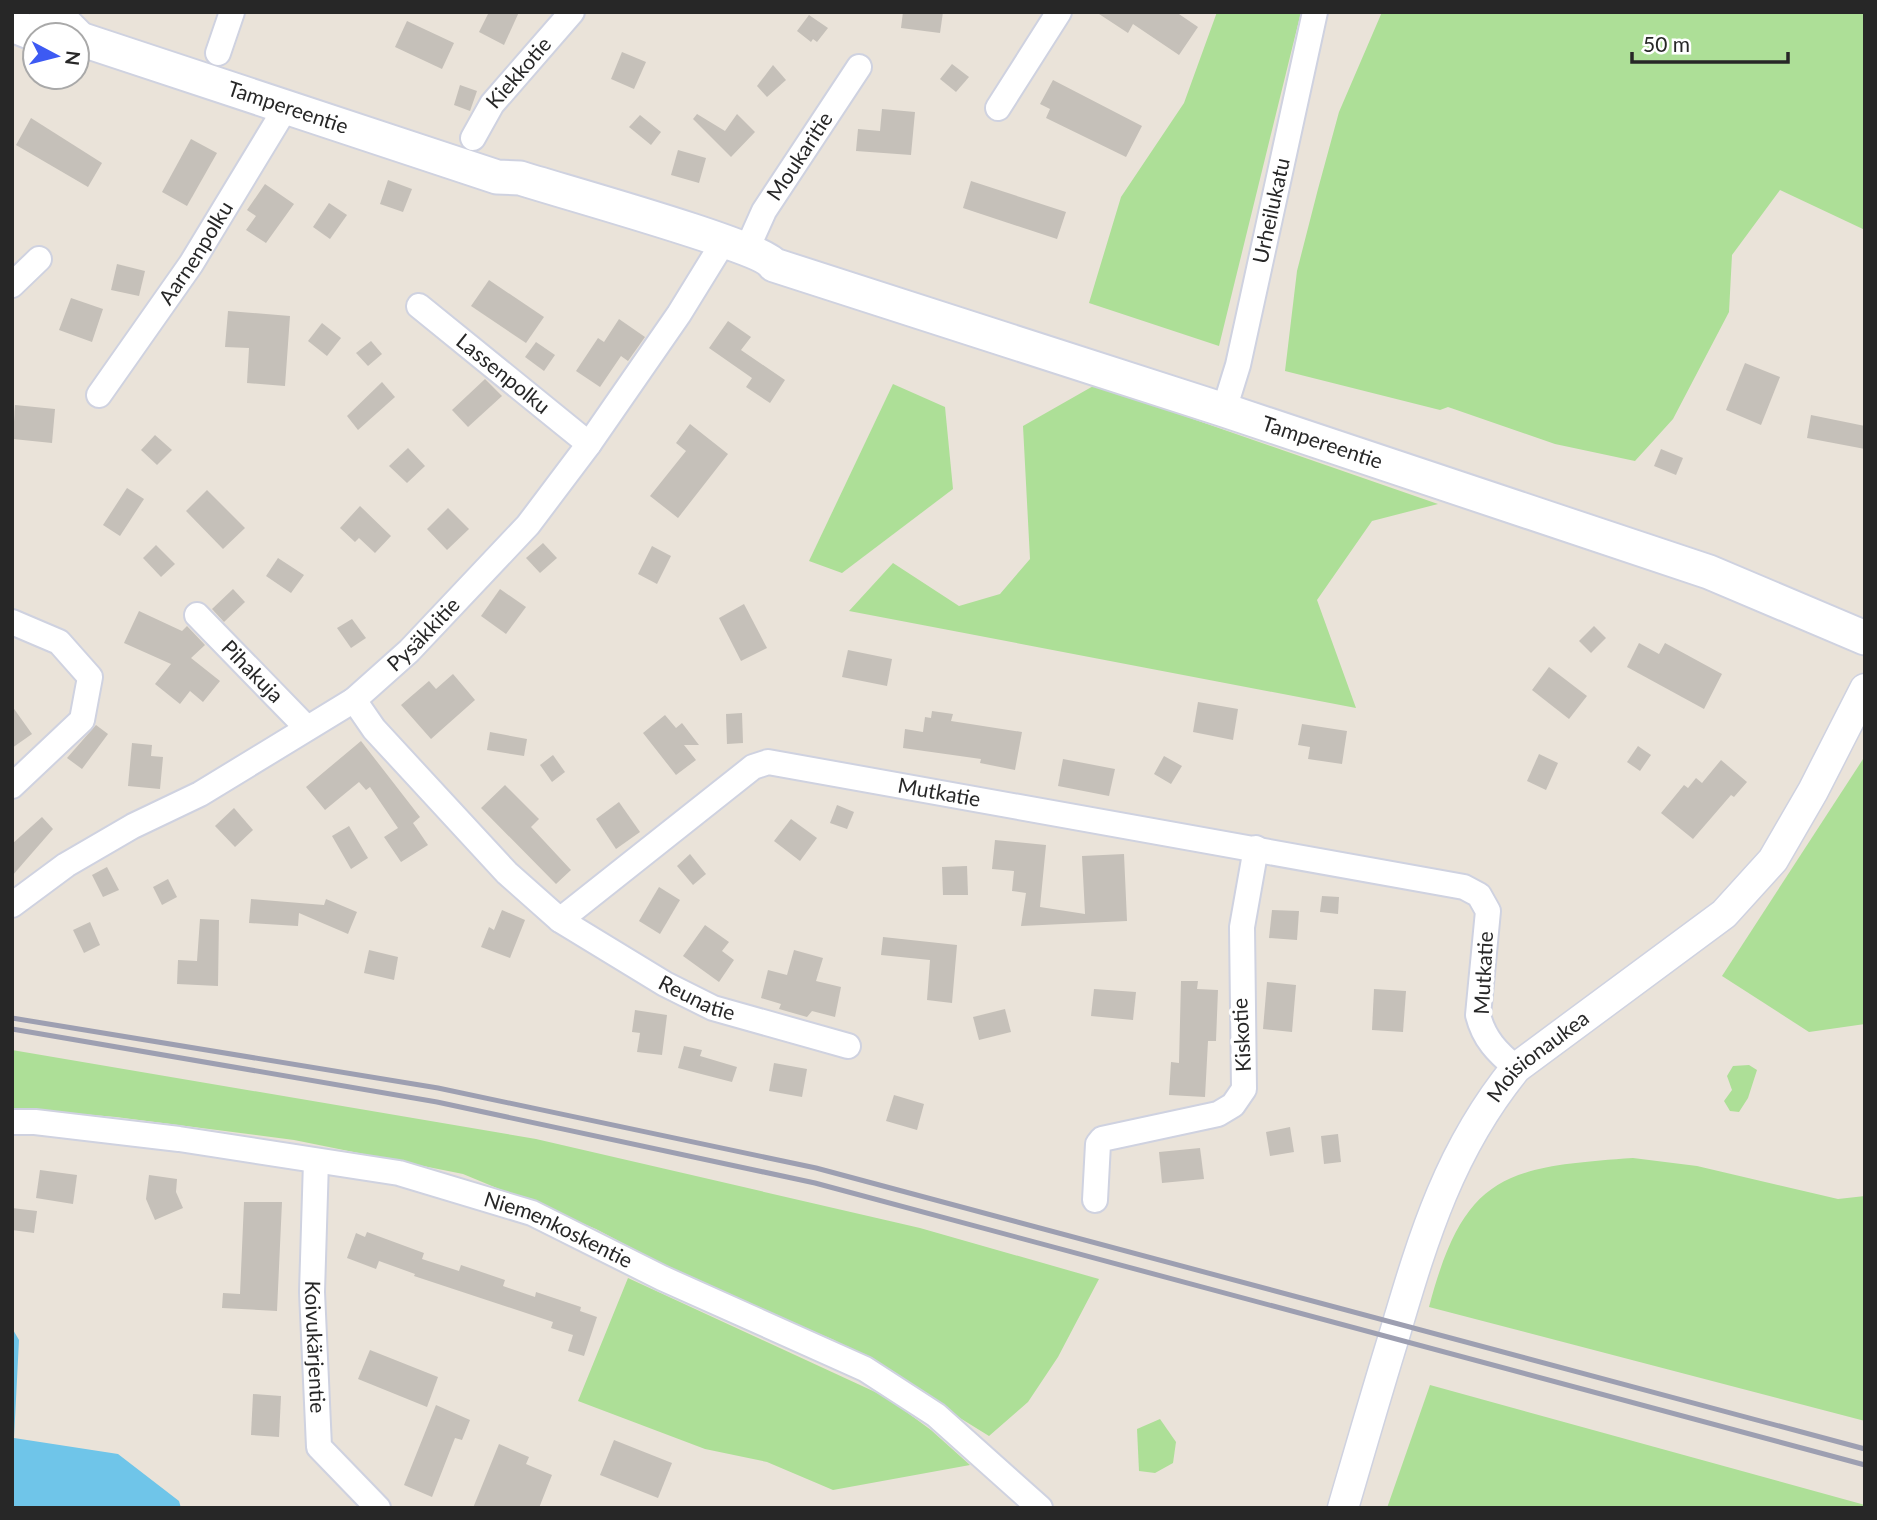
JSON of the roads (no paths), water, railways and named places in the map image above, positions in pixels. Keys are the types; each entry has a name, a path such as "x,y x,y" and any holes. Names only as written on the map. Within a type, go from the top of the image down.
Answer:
{"main road":[{"name":"Tampereentie","path":"91,42 285,109 497,177 520,178 1709,572 1865,638"}],"street":[{"path":"218,53 232,12"},
{"name":"Kiekkotie","path":"473,138 492,104 572,12"},
{"path":"998,108 1059,12"},
{"name":"Urheilukatu","path":"1224,410 1250,313 1315,12"},
{"name":"Moukaritie","path":"740,253 764,211 859,67"},
{"name":"Aarnenpolku","path":"99,395 191,264 285,109"},
{"name":"Pysäkkitie","path":"12,905 66,865 133,826 200,794 354,699 409,652 528,524 740,253"},
{"path":"12,285 39,259"},
{"name":"Lassenpolku","path":"419,306 589,444"},
{"name":"Pihakuja","path":"197,615 307,728"},
{"path":"12,622 59,642 90,677 82,720 12,786"},
{"name":"Moisionaukea","path":"1343,1508 1422,1240 1445,1181 1492,1098 1516,1068 1724,914 1773,860 1813,791 1865,689"},
{"path":"354,699 374,729 507,873 560,920"},
{"name":"Mutkatie","path":"560,920 753,767 768,762 1464,887 1479,895 1488,911 1478,1014 1485,1038 1516,1068"},
{"name":"Kiskotie","path":"1096,1199 1098,1144 1102,1139 1218,1114 1233,1105 1244,1089 1242,927 1256,848"},
{"name":"Reunatie","path":"560,920 665,984 713,1008 848,1046"},
{"name":"Niemenkoskentie","path":"12,1122 35,1122 179,1139 398,1173 533,1213 662,1278 791,1333 865,1369 936,1415 1040,1508"},
{"name":"Koivukärjentie","path":"316,1161 312,1292 319,1447 378,1508"}],"water":[{"path":"12,1328 19,1340 14,1438 118,1454 179,1501 181,1508 12,1508"}],"railway":[{"path":"12,1018 438,1088 816,1168 1865,1449"},
{"path":"12,1029 437,1102 815,1183 1865,1465"}]}
